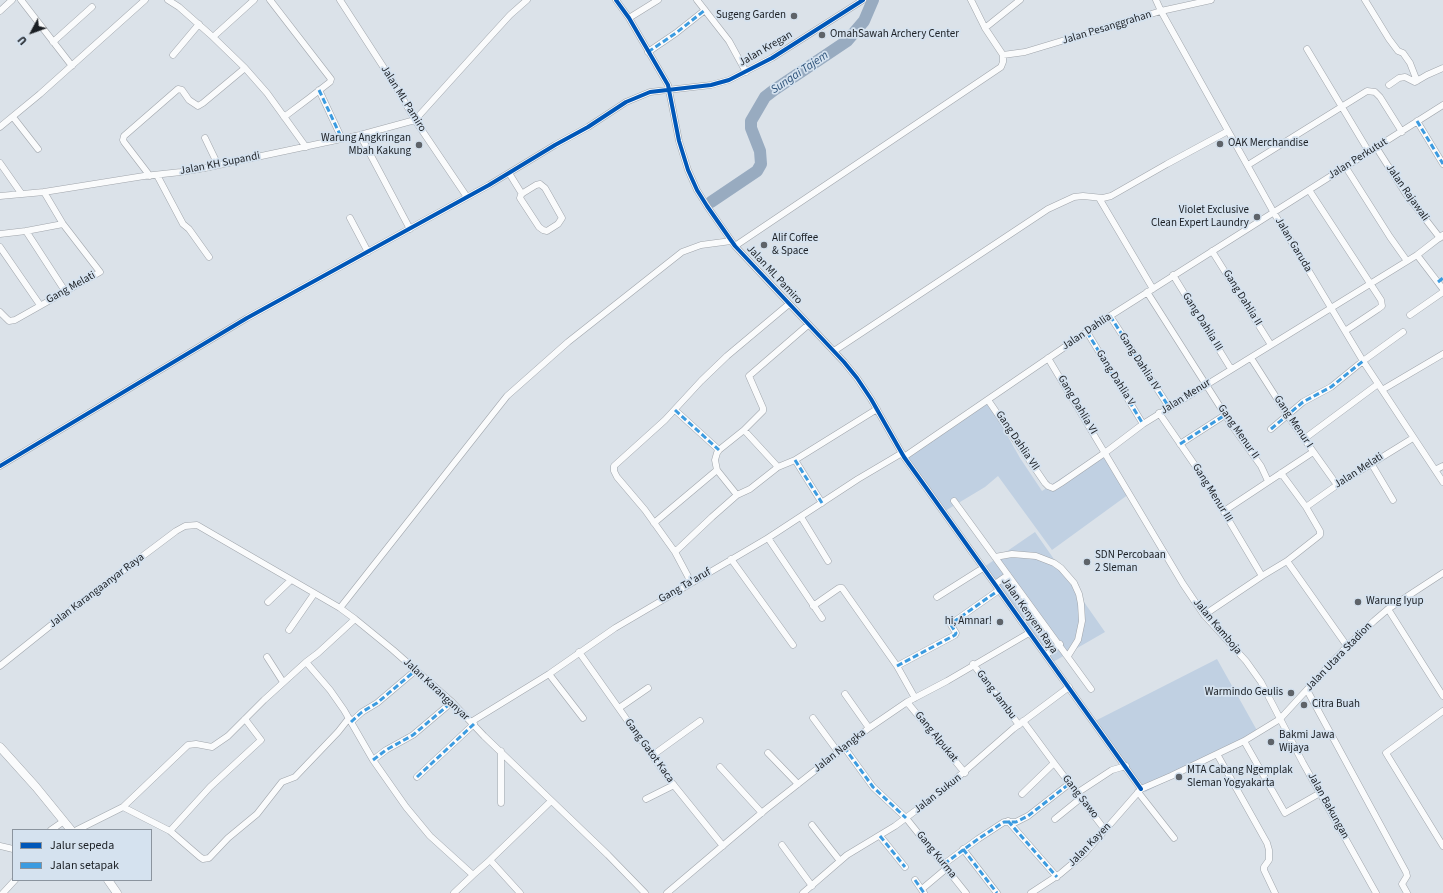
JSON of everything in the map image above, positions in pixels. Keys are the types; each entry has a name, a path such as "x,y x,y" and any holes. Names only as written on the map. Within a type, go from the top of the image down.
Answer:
{"main road":[{"path":"1,752 36,787 70,829"},
{"path":"109,881 117,893"}],"street":[{"path":"0,11 12,0"},
{"path":"21,0 72,66"},
{"path":"0,127 72,66 145,0"},
{"path":"168,0 179,7 214,37 245,68 267,93 306,148"},
{"path":"214,37 254,0"},
{"path":"270,0 330,77 330,81 284,117"},
{"name":"Jalan ML Pamiro","path":"340,0 395,85 415,120 467,197"},
{"path":"415,120 510,15 527,0"},
{"name":"Jalan ML Pamiro","path":"616,0 629,18 668,85 679,141 688,170 706,206 733,243 808,325 834,351 857,378 877,409 903,455"},
{"path":"629,18 658,0"},
{"path":"697,0 729,41 746,72"},
{"path":"340,608 507,396 568,342 682,252 701,245 733,243 1001,67 1003,55 985,28 971,0"},
{"path":"985,28 1020,0"},
{"name":"Jalan Garuda","path":"1156,0 1274,213 1363,361 1443,482"},
{"name":"Jalan Pesanggrahan","path":"1003,55 1025,52 1161,11 1211,0"},
{"path":"1365,0 1389,39 1398,50 1403,53 1410,63 1417,81"},
{"name":"Jalan Kregan","path":"0,466 247,318 467,197 588,127 626,102 642,94 711,85 729,80 772,58 860,1"},
{"path":"53,42 92,7"},
{"path":"648,52 676,33 705,10"},
{"path":"173,55 199,24"},
{"path":"1307,49 1369,152"},
{"path":"150,176 124,142 124,136 178,89 181,89 189,100 198,106 245,68"},
{"path":"1389,85 1399,78 1405,77 1415,82 1427,74 1443,68"},
{"path":"319,90 342,139"},
{"path":"1248,165 1364,91 1375,92 1383,101 1402,132"},
{"name":"Jalan Perkutut","path":"1274,213 1345,166 1443,106"},
{"path":"13,117 38,149"},
{"name":"Jalan KH Supandi","path":"21,193 44,192 187,171 306,148 415,120"},
{"path":"1417,121 1443,164"},
{"path":"834,351 1048,209 1074,197 1083,196 1099,198 1111,196 1166,164 1228,131"},
{"path":"360,135 410,228"},
{"path":"205,138 218,165"},
{"name":"Jalan Rajawali","path":"1376,147 1406,194 1441,237"},
{"path":"0,163 21,193 0,196"},
{"path":"1345,166 1407,261"},
{"path":"509,173 522,194 520,198 521,201 541,229 547,231 560,222 561,216 542,186 536,185 522,194"},
{"path":"157,175 183,224 189,229 209,257"},
{"path":"1309,190 1381,300 1382,306 1345,331"},
{"name":"Gang Melati","path":"0,312 10,321 13,321 100,272 63,224 44,192"},
{"name":"Gang Menur II","path":"1099,198 1205,385 1261,466 1268,481"},
{"name":"Jalan Dahlia","path":"903,455 988,400 1110,316 1173,275 1274,213"},
{"path":"350,218 368,252"},
{"path":"0,234 63,224"},
{"path":"26,231 65,291"},
{"name":"Jalan Menur","path":"1045,482 1050,488 1056,486 1159,413 1417,255 1441,237"},
{"path":"0,247 40,305"},
{"name":"Gang Dahlia II","path":"1212,251 1271,345"},
{"path":"1417,255 1440,280 1443,289"},
{"name":"Gang Dahlia III","path":"1173,275 1192,309 1231,369"},
{"path":"1410,315 1443,292"},
{"path":"691,582 675,552 618,477 614,467 615,464 665,420 701,381 727,356 789,304"},
{"name":"Gang Dahlia IV","path":"1110,316 1169,407"},
{"path":"737,494 717,470 715,460 719,450 744,430 763,411 749,376 808,325"},
{"name":"Gang Dahlia V","path":"1087,332 1143,424"},
{"path":"1270,429 1288,416 1303,402 1331,387 1363,361 1403,332"},
{"path":"1382,390 1443,354"},
{"name":"Gang Dahlia VI","path":"1048,358 1106,452"},
{"name":"Gang Menur I","path":"1251,358 1288,416 1337,485"},
{"path":"1304,439 1378,384"},
{"name":"Gang Dahlia VII","path":"988,400 1045,482"},
{"path":"675,552 737,494 750,489 778,467 796,460 877,409"},
{"path":"675,410 719,450"},
{"name":"Gang Menur III","path":"1159,413 1203,477 1262,576"},
{"path":"1180,444 1225,415"},
{"path":"744,430 778,467"},
{"name":"Jalan Melati","path":"1306,507 1371,463 1413,438"},
{"name":"Jalan Kamboja","path":"1106,452 1163,551 1204,614 1254,672 1261,682 1280,719"},
{"path":"1224,511 1313,452"},
{"name":"Gang Ta'aruf","path":"417,777 473,723 549,674 615,628 768,538 858,479 903,455"},
{"name":"Jalan Kenyem Raya","path":"903,455 1029,633 1126,766 1139,790 1174,838"},
{"path":"796,460 822,503"},
{"path":"1371,463 1393,500"},
{"path":"1436,470 1443,466"},
{"path":"654,523 717,470"},
{"path":"1204,614 1287,561 1320,535 1320,531 1306,507 1281,472"},
{"path":"954,501 1060,644 1091,689"},
{"path":"801,517 828,560"},
{"name":"Jalan Karanganyar","path":"198,525 340,608 355,619 452,702 645,893"},
{"name":"Jalan Karangaanyar Raya","path":"0,666 55,622 176,531 185,526 198,525"},
{"path":"768,538 822,618"},
{"path":"995,557 1012,554 1036,556 1054,563 1074,582 1079,594 1082,621 1078,640 1068,656"},
{"path":"731,559 793,645"},
{"path":"1287,561 1347,646"},
{"path":"937,597 983,568"},
{"name":"Jalan Utara Stadion","path":"1139,790 1244,741 1280,719 1347,646 1388,609 1443,573"},
{"path":"995,584 1008,575"},
{"path":"268,602 292,580"},
{"path":"813,606 839,588 842,588 897,666 915,698"},
{"path":"897,666 955,635 956,633 951,626 952,623 1000,590"},
{"path":"289,630 314,594"},
{"path":"1388,609 1443,696"},
{"path":"79,829 123,807 188,745 196,744 212,747 215,746 228,736 283,682 318,653 355,619"},
{"name":"Jalan Nangka","path":"667,893 762,813 869,728 907,702 1029,633"},
{"path":"1046,655 1060,644"},
{"name":"Gang Gatot Kaca","path":"580,652 674,786 723,846"},
{"path":"267,657 283,682"},
{"path":"306,662 330,690 350,720 373,760 406,807 426,831 473,875"},
{"name":"Gang Jambu","path":"973,664 1021,723"},
{"path":"123,807 170,831 203,859 209,858 228,838 257,814 282,782 295,778 350,720 377,703 416,670"},
{"path":"549,674 583,718"},
{"name":"Jalan Sukun","path":"803,893 854,850 880,836 906,818 965,773 1021,723 1068,687"},
{"path":"619,708 648,688"},
{"path":"1307,690 1406,872 1407,876 1402,884 1408,893"},
{"path":"845,694 869,728"},
{"path":"373,760 386,750 413,735 452,702"},
{"name":"Gang Alpukat","path":"907,702 965,773"},
{"path":"1443,711 1386,753 1443,846"},
{"path":"812,718 838,752"},
{"path":"170,831 210,787 262,740 245,719"},
{"name":"Jalan Bakungan","path":"1280,719 1376,893"},
{"path":"652,755 700,721"},
{"name":"Gang Sawo","path":"1021,723 1105,830"},
{"path":"1244,741 1285,813 1320,793"},
{"name":"Gang Kurma","path":"844,747 873,787 906,818 966,893"},
{"path":"501,751 501,803"},
{"path":"768,753 798,784"},
{"path":"1217,754 1267,843 1269,860 1264,867 1264,870 1275,893"},
{"name":"Gang Sawo","path":"1022,794 1054,764"},
{"path":"1055,819 1079,795 1112,770 1126,766"},
{"path":"720,767 762,813"},
{"path":"915,880 923,891 945,866 963,849 991,830 1008,821 1016,822 1023,819 1069,784"},
{"path":"646,799 674,786"},
{"name":"Jalan Kayen","path":"1031,893 1057,877 1085,853 1139,790"},
{"path":"454,893 551,801"},
{"path":"52,829 64,821"},
{"path":"1008,821 1057,877"},
{"path":"812,825 840,861"},
{"path":"880,836 905,868"},
{"path":"782,845 811,886 814,893"},
{"path":"0,846 12,849"},
{"path":"963,849 997,893"},
{"path":"490,860 520,893"},
{"path":"3,893 15,881"}],"shaded area":[{"path":"989,403 1020,458 1042,491 1104,450 1129,494 1052,550 998,476 985,487 945,511 903,455"},
{"path":"1035,532 1105,632 1053,662 984,567"},
{"path":"1217,659 1259,734 1145,792 1095,721"}],"waterway":[{"name":"Sungai Tajem","path":"711,202 757,171 761,164 760,151 751,128 751,121 765,97 847,41 864,21 873,0"}],"marked path":[{"path":"648,52 676,33 705,10"},
{"path":"319,90 342,139"},
{"path":"1417,121 1443,164"},
{"path":"1438,282 1443,278"},
{"path":"1110,316 1169,407"},
{"path":"1087,332 1143,424"},
{"path":"1271,429 1303,402 1331,387 1363,361"},
{"path":"675,410 719,450"},
{"path":"1180,444 1225,415"},
{"path":"795,460 822,503"},
{"path":"897,666 955,635 956,633 951,625 952,623 999,590"},
{"path":"351,722 362,712 377,703 416,670"},
{"path":"373,760 386,750 413,735 452,702"},
{"path":"417,777 474,724"},
{"path":"844,747 873,787 906,818"},
{"path":"944,864 1004,822 1016,822 1028,816 1069,784"},
{"path":"1008,821 1057,877"},
{"path":"880,836 905,867"},
{"path":"963,849 997,893"},
{"path":"915,880 924,893"}],"cycle path":[{"path":"616,0 629,18 668,85 679,141 688,170 697,190 707,206 735,246 844,362 857,378 871,399 904,457 1141,789"},
{"path":"0,466 247,318 489,185 588,127 626,102 650,92 711,85 729,80 772,58 863,0"}],"place":[{"name":"Sugeng Garden","path":"794,16"},
{"name":"OmahSawah Archery Center","path":"822,35"},
{"name":"OAK Merchandise","path":"1220,144"},
{"name":"Warung Angkringan Mbah Kakung","path":"419,145"},
{"name":"Violet Exclusive Clean Expert Laundry","path":"1257,217"},
{"name":"Alif Coffee & Space","path":"764,245"},
{"name":"SDN Percobaan 2 Sleman","path":"1087,562"},
{"name":"Warung Iyup","path":"1358,602"},
{"name":"hi, Amnar!","path":"1000,622"},
{"name":"Warmindo Geulis","path":"1291,693"},
{"name":"Citra Buah","path":"1304,705"},
{"name":"Bakmi Jawa Wijaya","path":"1271,742"},
{"name":"MTA Cabang Ngemplak Sleman Yogyakarta","path":"1179,777"}]}
